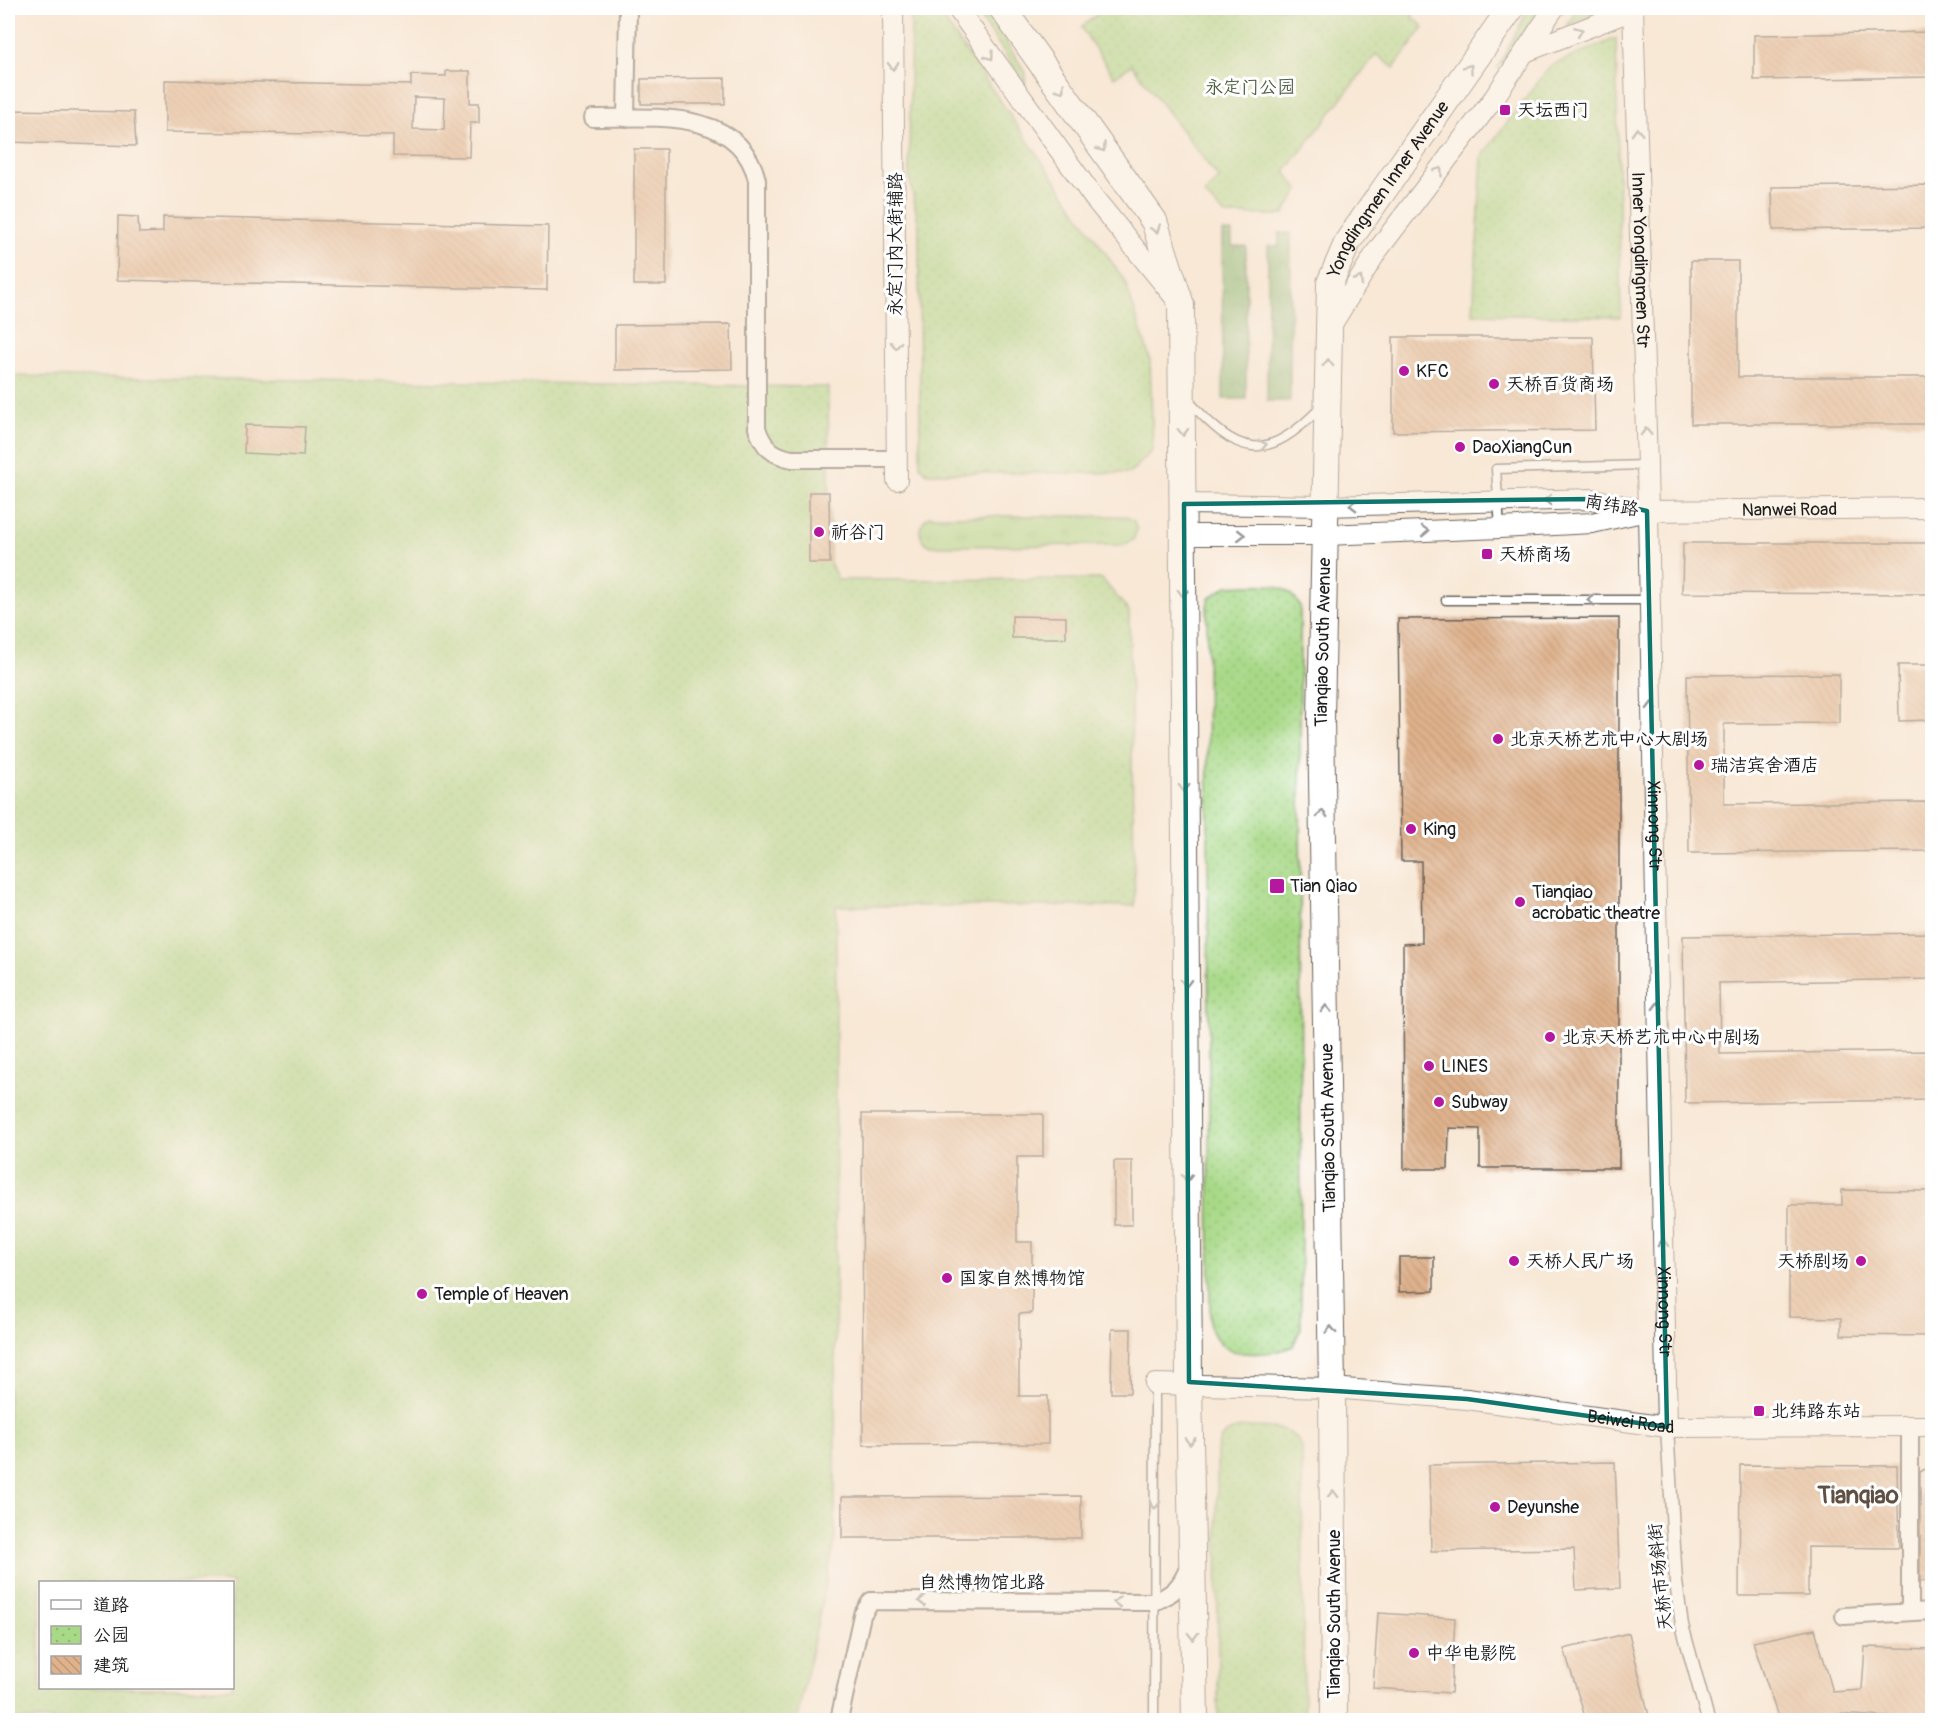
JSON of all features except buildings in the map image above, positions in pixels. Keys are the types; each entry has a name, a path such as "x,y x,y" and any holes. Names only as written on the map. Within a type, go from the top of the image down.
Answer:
{"main road":[{"path":"1002,8 1154,221 1181,305 1189,1382 1195,1720"},
{"name":"Yongdingmen Inner Avenue","path":"1324,535 1330,283 1348,241 1511,8"},
{"name":"Tianqiao South Avenue","path":"1324,535 1321,718 1332,1389 1334,1720"}],"street":[{"path":"626,118 628,8"},
{"name":"永定门内大街辅路","path":"893,8 897,480"},
{"path":"957,8 1094,198 1181,305"},
{"path":"1329,329 1377,251 1465,136 1554,8"},
{"path":"1525,52 1633,9"},
{"name":"Inner Yongdingmen Str","path":"1633,9 1647,511"},
{"path":"593,118 690,121 718,129 743,148 754,168 757,180 757,428 764,445 777,456 792,459 897,459"},
{"name":"南纬路","path":"1184,504 1325,506 1593,499 1647,511"},
{"name":"Nanwei Road","path":"1647,511 1932,508"},
{"name":"南纬路","path":"1182,535 1324,535 1500,528 1592,523 1647,511"},
{"name":"Xinnong Str","path":"1647,511 1667,1427"},
{"name":"Beiwei Road","path":"1155,1384 1189,1382 1332,1389 1467,1400 1667,1427 1932,1426"},
{"path":"1910,1426 1910,1611"},
{"name":"天桥市场斜街","path":"1667,1427 1676,1582 1682,1625 1708,1720"},
{"path":"1154,1602 1172,1595 1183,1581 1192,1556"},
{"name":"自然博物馆北路","path":"839,1720 862,1615 871,1601 1154,1602"},
{"path":"1844,1616 1932,1611"}],"lane":[{"path":"1183,394 1211,426 1229,440 1255,447 1270,445 1306,423 1327,401"},
{"path":"1500,528 1496,469 1647,465"},
{"path":"1446,600 1649,600"},
{"path":"1154,1720 1155,1384"}],"highlighted area":[{"path":"1593,499 1647,511 1667,1427 1467,1399 1189,1382 1184,504"}],"green space":[{"path":"911,8 936,8 1125,281 1150,359 1153,450 1130,473 927,473 920,466 919,226 909,177"},
{"path":"974,8 984,8 1026,73 1025,83"},
{"name":"永定门公园","path":"1093,8 1417,8 1412,16 1424,27 1394,68 1376,54 1285,172 1299,190 1283,215 1225,215 1204,194 1219,179 1132,65 1114,77 1081,27 1097,15"},
{"path":"1529,8 1540,8 1497,69"},
{"path":"1577,8 1609,8 1567,26"},
{"path":"1616,38 1621,317 1473,314 1482,156 1550,66"},
{"path":"1222,232 1232,232 1232,246 1246,246 1246,399 1223,399"},
{"path":"1279,233 1291,233 1290,401 1267,401 1268,246 1279,246"},
{"name":"Temple of Heaven","path":"8,376 828,387 830,563 838,580 1102,579 1129,611 1135,906 836,906 835,1541 797,1720 8,1720"},
{"path":"929,516 1125,516 1134,521 1137,530 1133,540 1124,545 931,546 923,540 920,532 922,524"},
{"path":"1268,585 1278,587 1293,597 1300,606 1301,1328 1293,1346 1258,1354 1238,1352 1223,1346 1215,1337 1210,1326 1207,606 1209,598 1227,586"},
{"path":"1248,1427 1286,1431 1292,1434 1302,1447 1304,1720 1218,1720 1217,1450 1221,1439 1227,1432"}],"place":[{"name":"天坛西门","path":"1505,110"},
{"name":"KFC","path":"1404,371"},
{"name":"天桥百货商场","path":"1494,384"},
{"name":"DaoXiangCun","path":"1460,447"},
{"name":"祈谷门","path":"819,532"},
{"name":"天桥商场","path":"1487,554"},
{"name":"北京天桥艺术中心大剧场","path":"1498,739"},
{"name":"瑞洁宾舍酒店","path":"1699,765"},
{"name":"King","path":"1411,829"},
{"name":"Tian Qiao","path":"1277,886"},
{"name":"Tianqiao acrobatic theatre","path":"1520,902"},
{"name":"北京天桥艺术中心中剧场","path":"1550,1037"},
{"name":"LINES","path":"1429,1066"},
{"name":"Subway","path":"1439,1102"},
{"name":"天桥人民广场","path":"1514,1261"},
{"name":"天桥剧场","path":"1861,1261"},
{"name":"国家自然博物馆","path":"947,1278"},
{"name":"Temple of Heaven","path":"422,1294"},
{"name":"北纬路东站","path":"1759,1411"},
{"name":"Deyunshe","path":"1495,1507"},
{"name":"中华电影院","path":"1414,1653"}],"district":[{"name":"Tianqiao","path":"1858,1495"}]}
